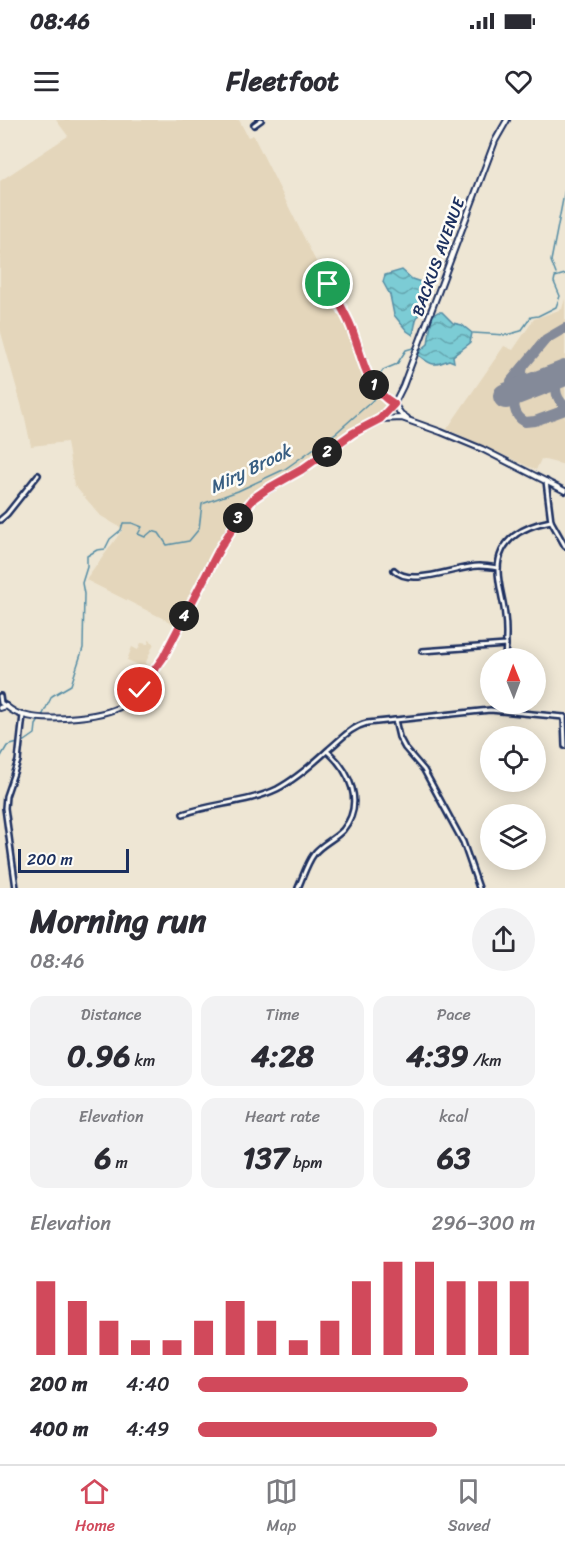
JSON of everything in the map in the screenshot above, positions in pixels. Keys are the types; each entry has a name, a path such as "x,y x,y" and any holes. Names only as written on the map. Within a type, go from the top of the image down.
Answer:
{"main road":[{"name":"BACKUS AVENUE","path":"380,419 394,404 417,350 495,141 507,120"},
{"path":"394,404 401,414 410,420 482,449 565,491"},
{"path":"0,708 6,706 23,715 55,717 102,714 117,710 129,702 163,658 220,548 254,498 301,470 353,433 380,419 410,420"}],"street":[{"path":"254,125 261,120"},
{"path":"323,277 349,321 372,383 394,404"},
{"path":"0,520 38,475"},
{"path":"546,482 551,521 565,546"},
{"path":"506,648 505,617 498,568 502,554 511,537 534,524 551,521"},
{"path":"394,570 398,574 414,577 478,566 498,568"},
{"path":"422,651 506,645"},
{"path":"0,696 1,703 6,706"},
{"path":"183,814 257,797 278,788 291,781 352,729 361,724 480,712"},
{"path":"537,714 565,717 565,746"},
{"path":"16,888 5,808 6,796 15,777 21,747 23,715"},
{"path":"395,720 399,737 405,748 424,770 463,842 479,888"},
{"path":"298,888 315,851 342,831 350,816 353,797 351,780 344,768 327,751"}],"shaded area":[{"path":"56,120 239,120 248,137 253,135 350,330 366,379 385,406 381,412 358,425 295,469 265,486 245,504 224,535 176,625 86,580 123,529 101,516 74,485 67,442 31,446 0,329 0,181 68,136"},
{"path":"565,299 565,465 541,459 536,470 447,429 504,346 513,350 534,319 562,309"},
{"path":"149,640 154,643 144,667 127,660 132,647 138,650 141,643 148,644"}],"water":[{"path":"402,270 412,279 427,284 429,291 416,320 413,335 394,315 390,295 383,282 385,275"},
{"path":"442,312 453,323 462,325 472,333 470,343 453,356 454,362 449,360 432,364 418,355 428,344 432,316"}],"waterway":[{"name":"Miry Brook","path":"556,274 551,261 565,189"},
{"name":"Miry Brook","path":"473,333 506,335 521,331 531,317 556,307 560,296 554,282 555,277 565,274"},
{"name":"Miry Brook","path":"42,716 52,696 71,685 83,648 84,594 82,583 87,567 87,556 97,550 105,549 110,539 121,530 123,523 132,523 142,527 138,534 145,537 152,531 159,533 167,545 189,541 199,529 202,504 238,491 285,469 337,432 372,401 376,395 371,388 383,370 397,364 406,350 413,348 421,351"},
{"name":"Miry Brook","path":"0,758 7,746 25,741 35,734 39,720"}],"taxiway":[{"path":"511,381 546,339 565,328"},
{"path":"523,367 522,375 526,380 540,383"},
{"path":"563,374 556,390 565,406"},
{"path":"520,391 514,403 518,416 525,422 535,421 565,410"}],"runway":[{"path":"506,396 565,373"}],"route":[{"path":"140,690 163,658 190,603 237,519 254,498 301,470 353,433 386,415 394,404 371,382 349,321 328,284"}]}
